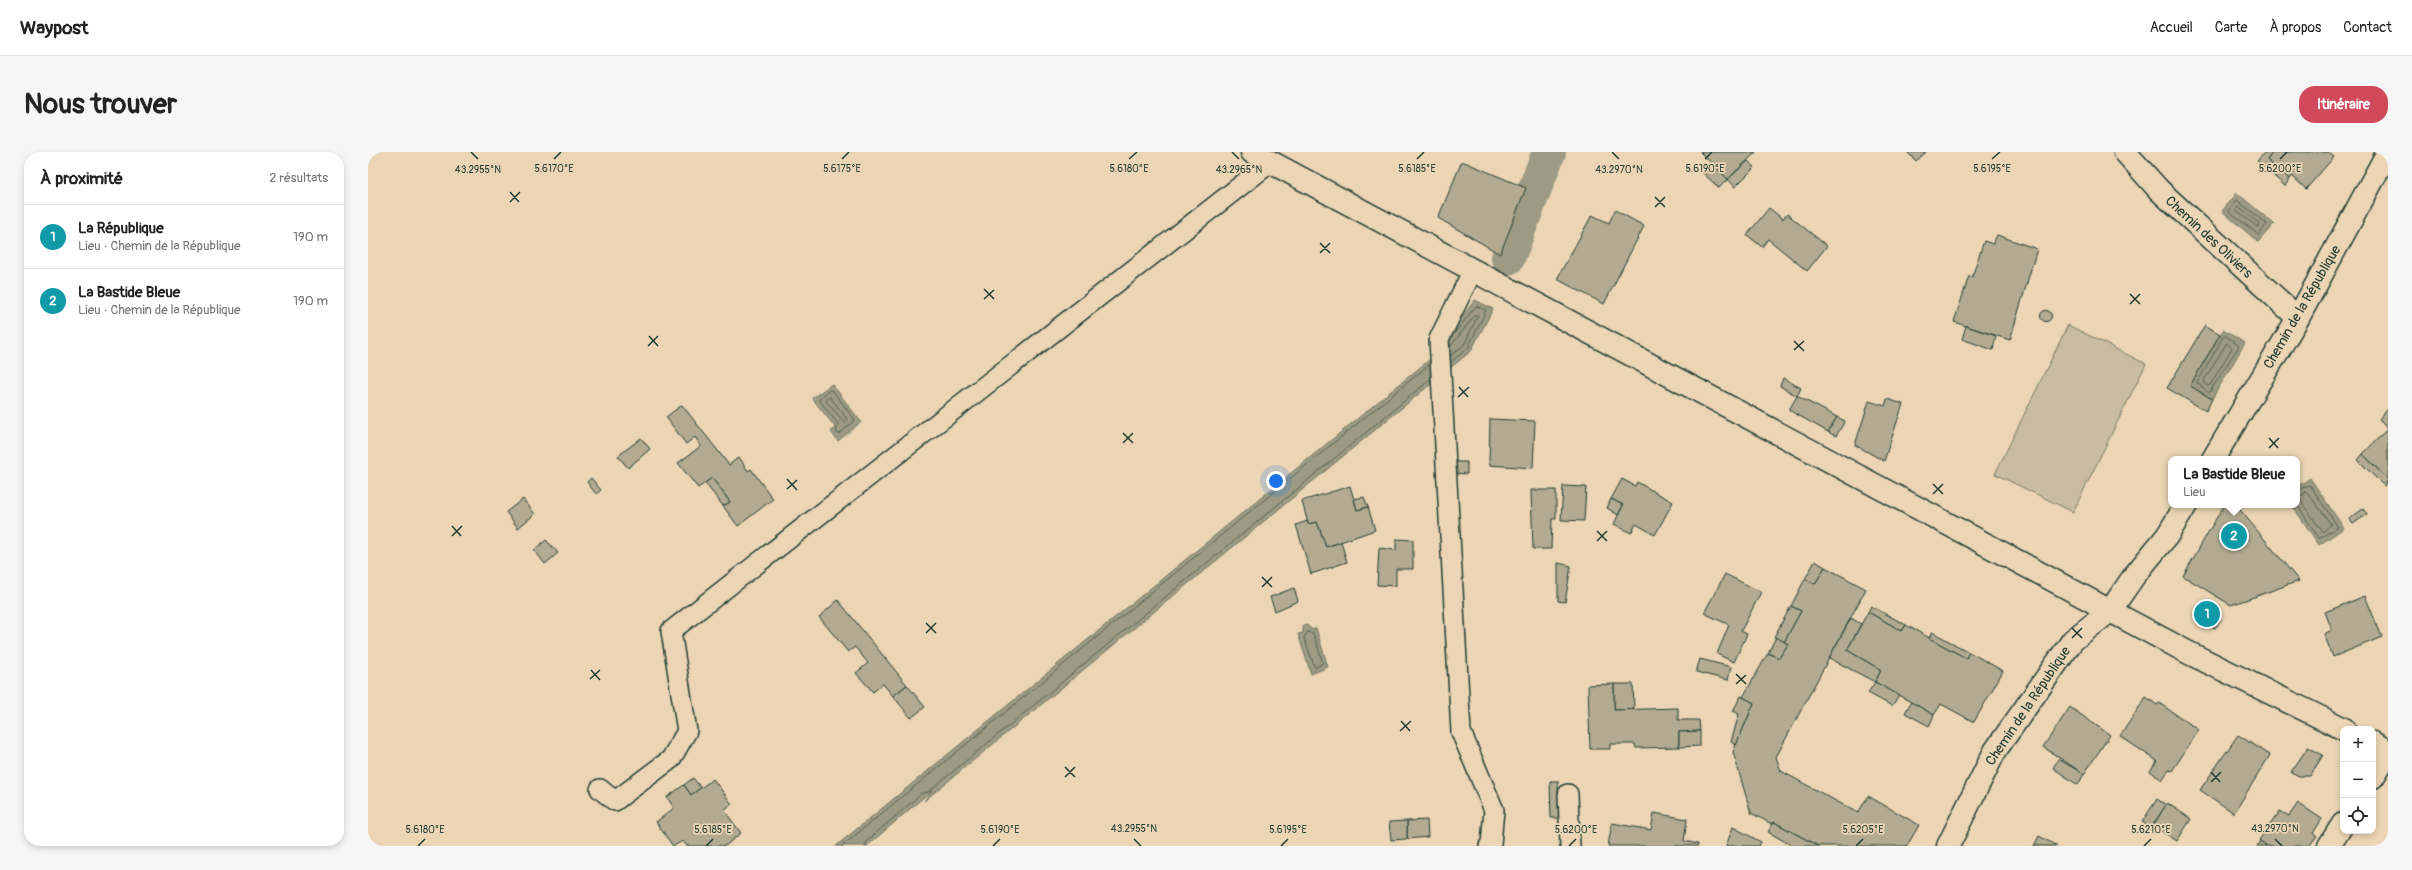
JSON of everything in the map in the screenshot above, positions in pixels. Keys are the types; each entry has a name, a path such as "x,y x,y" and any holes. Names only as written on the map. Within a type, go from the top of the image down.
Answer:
{"main road":[{"path":"1252,152 2189,653 2340,727"},
{"name":"Chemin des Oliviers","path":"2125,152 2159,190 2298,318"},
{"name":"Chemin de la République","path":"2215,456 2298,318 2388,152"},
{"name":"Chemin de la République","path":"1948,846 1995,751 2073,640 2110,610 2134,576 2167,536 2184,508"},
{"path":"2376,745 2388,752 2376,772"},
{"path":"2329,846 2340,829"}],"lane":[{"path":"600,789 615,801 671,759 687,731 671,631 1272,162"},
{"path":"1473,270 1439,339 1461,732 1494,810 1491,844 1489,846"},
{"path":"1568,794 1570,846"}],"shaded area":[{"path":"2068,325 2146,364 2073,512 1995,474"}],"water":[{"path":"2237,193 2274,224 2258,242 2222,211"},
{"path":"1475,300 1493,309 1471,351 924,801 932,790 867,846 836,846 1429,360"},
{"path":"2223,330 2245,343 2212,399 2190,386"},
{"path":"832,384 861,422 838,441 831,432 835,427 812,398"},
{"path":"2310,478 2344,528 2319,545 2294,508 2300,508 2300,485"},
{"path":"1307,625 1312,630 1316,628 1328,667 1311,674 1298,634 1303,633 1303,626"}],"building":[{"path":"1700,152 1756,152 1728,179"},
{"path":"1907,152 1926,152 1916,161"},
{"path":"2265,152 2273,152 2267,160 2290,179 2285,186 2257,161"},
{"path":"2273,152 2328,152 2334,157 2306,189 2292,176 2290,179 2267,160"},
{"path":"1462,161 1526,188 1500,254 1438,218"},
{"path":"1748,161 1755,167 1735,187 1728,179"},
{"path":"1711,163 1728,179 1719,188 1702,172"},
{"path":"1769,208 1783,219 1787,214 1827,246 1807,271 1768,239 1762,247 1747,235"},
{"path":"1615,210 1644,226 1604,304 1557,279 1592,215 1609,223"},
{"path":"1997,235 2037,249 2010,340 1954,322 1969,276 1972,277 1984,241 1993,244"},
{"path":"2046,310 2050,312 2052,316 2050,320 2046,322 2042,320 2040,316 2042,312"},
{"path":"2205,325 2220,334 2190,386 2212,399 2206,411 2167,388"},
{"path":"1966,326 1996,336 1993,350 1962,339"},
{"path":"1783,378 1801,388 1797,396 1780,386"},
{"path":"1797,396 1837,417 1828,432 1789,410"},
{"path":"1887,399 1903,404 1884,461 1855,445 1869,401 1885,406"},
{"path":"682,405 729,465 739,457 748,471 751,469 773,499 738,526 723,506 730,502 712,478 698,488 678,463 701,446 695,437 686,444 666,417"},
{"path":"2388,409 2388,428 2379,419"},
{"path":"1837,417 1845,421 1836,436 1828,432"},
{"path":"1490,419 1535,421 1533,468 1489,465"},
{"path":"2388,428 2388,480 2363,454"},
{"path":"641,438 650,449 628,468 618,456"},
{"path":"2363,454 2388,480 2384,486 2358,460"},
{"path":"1452,462 1467,462 1467,474 1453,473"},
{"path":"591,478 601,490 596,494 587,482"},
{"path":"712,478 730,502 723,506 705,483"},
{"path":"1622,479 1635,486 1637,482 1673,502 1655,535 1636,524 1631,533 1614,524 1623,505 1611,499"},
{"path":"1350,486 1357,510 1368,507 1375,530 1326,547 1317,522 1308,524 1302,501"},
{"path":"1563,486 1586,487 1584,521 1561,520"},
{"path":"1531,490 1556,490 1556,519 1552,519 1551,549 1533,549"},
{"path":"1364,497 1368,507 1357,510 1354,499"},
{"path":"523,499 535,514 518,528 506,512"},
{"path":"1611,499 1623,505 1618,515 1607,508"},
{"path":"2222,508 2238,508 2299,581 2231,605 2183,576"},
{"path":"2363,509 2367,514 2353,524 2349,519"},
{"path":"1307,521 1308,524 1317,522 1326,547 1341,542 1347,562 1311,574 1296,525"},
{"path":"1396,539 1413,540 1413,569 1396,569 1396,586 1377,585 1379,548 1396,550"},
{"path":"546,540 558,553 545,564 534,550"},
{"path":"1815,561 1825,567 1815,584 1805,579"},
{"path":"1558,563 1571,566 1565,602 1558,601"},
{"path":"1825,567 1866,589 1776,757 1781,771 1858,813 1868,796 1919,825 1907,846 1818,846 1774,822 1772,824 1751,813 1733,752 1754,703 1743,697 1768,653 1779,658 1788,644 1784,642 1801,611 1791,606 1805,579 1815,584"},
{"path":"1725,574 1761,592 1741,631 1747,634 1734,662 1717,654 1729,625 1704,613"},
{"path":"1294,588 1298,601 1275,611 1270,597"},
{"path":"2365,596 2382,637 2333,657 2324,634 2332,630 2325,612"},
{"path":"838,600 907,685 893,696 883,684 873,692 856,673 868,663 855,647 848,652 819,617"},
{"path":"1791,606 1801,611 1784,642 1774,637"},
{"path":"1871,606 1906,625 1902,631 1868,612"},
{"path":"2204,609 2221,619 2215,628 2198,619"},
{"path":"1868,612 1902,631 1906,625 1966,658 1969,652 2003,671 1974,722 1941,704 1934,715 1875,682 1881,670 1847,650"},
{"path":"1851,618 1861,624 1847,650 1881,670 1875,682 1829,658"},
{"path":"1932,632 1969,652 1966,658 1929,638"},
{"path":"1776,637 1788,644 1779,658 1768,653"},
{"path":"1700,659 1731,667 1728,680 1696,672"},
{"path":"1875,682 1899,695 1892,706 1868,693"},
{"path":"1614,684 1633,684 1634,710 1614,710"},
{"path":"1614,684 1614,710 1678,708 1678,720 1699,720 1700,731 1679,732 1679,747 1636,748 1635,744 1610,744 1610,749 1590,749 1588,685"},
{"path":"907,685 925,707 911,718 893,696"},
{"path":"1741,696 1754,703 1736,745 1731,742 1739,714 1733,711"},
{"path":"2146,697 2157,705 2159,703 2199,730 2172,771 2169,770 2162,780 2150,771 2157,761 2120,736"},
{"path":"1911,702 1934,715 1929,726 1905,713"},
{"path":"2070,707 2110,735 2084,774 2043,747"},
{"path":"1700,731 1700,746 1679,747 1679,732"},
{"path":"2238,735 2270,755 2234,813 2200,790"},
{"path":"2308,747 2323,755 2310,776 2299,776 2291,772"},
{"path":"2058,759 2084,774 2078,785 2053,768"},
{"path":"693,778 701,788 691,795 684,785"},
{"path":"713,779 732,804 724,810 741,833 725,846 687,846 683,841 673,846 656,822 674,808 667,797 684,785 691,795"},
{"path":"1550,781 1558,781 1559,818 1551,818"},
{"path":"2157,799 2166,805 2151,828 2142,822"},
{"path":"2167,803 2191,819 2177,841 2153,826"},
{"path":"2298,803 2322,819 2313,833 2317,836 2309,846 2267,846 2259,840 2280,811 2289,816"},
{"path":"1654,813 1687,819 1684,841 1698,844 1698,846 1608,846 1612,823 1651,830"},
{"path":"1427,820 1428,837 1407,839 1407,821"},
{"path":"1407,821 1407,839 1391,840 1389,822"},
{"path":"1774,822 1818,846 1793,846 1768,832"},
{"path":"1733,827 1761,842 1759,846 1726,846"},
{"path":"2039,836 2050,842 2057,846 2034,846"},
{"path":"2260,841 2267,846 2257,846"}],"waterway":[{"path":"1508,258 1549,152"}],"place":[{"name":"La Bastide Bleue","path":"2234,536"},
{"name":"La République","path":"2207,614"}]}
